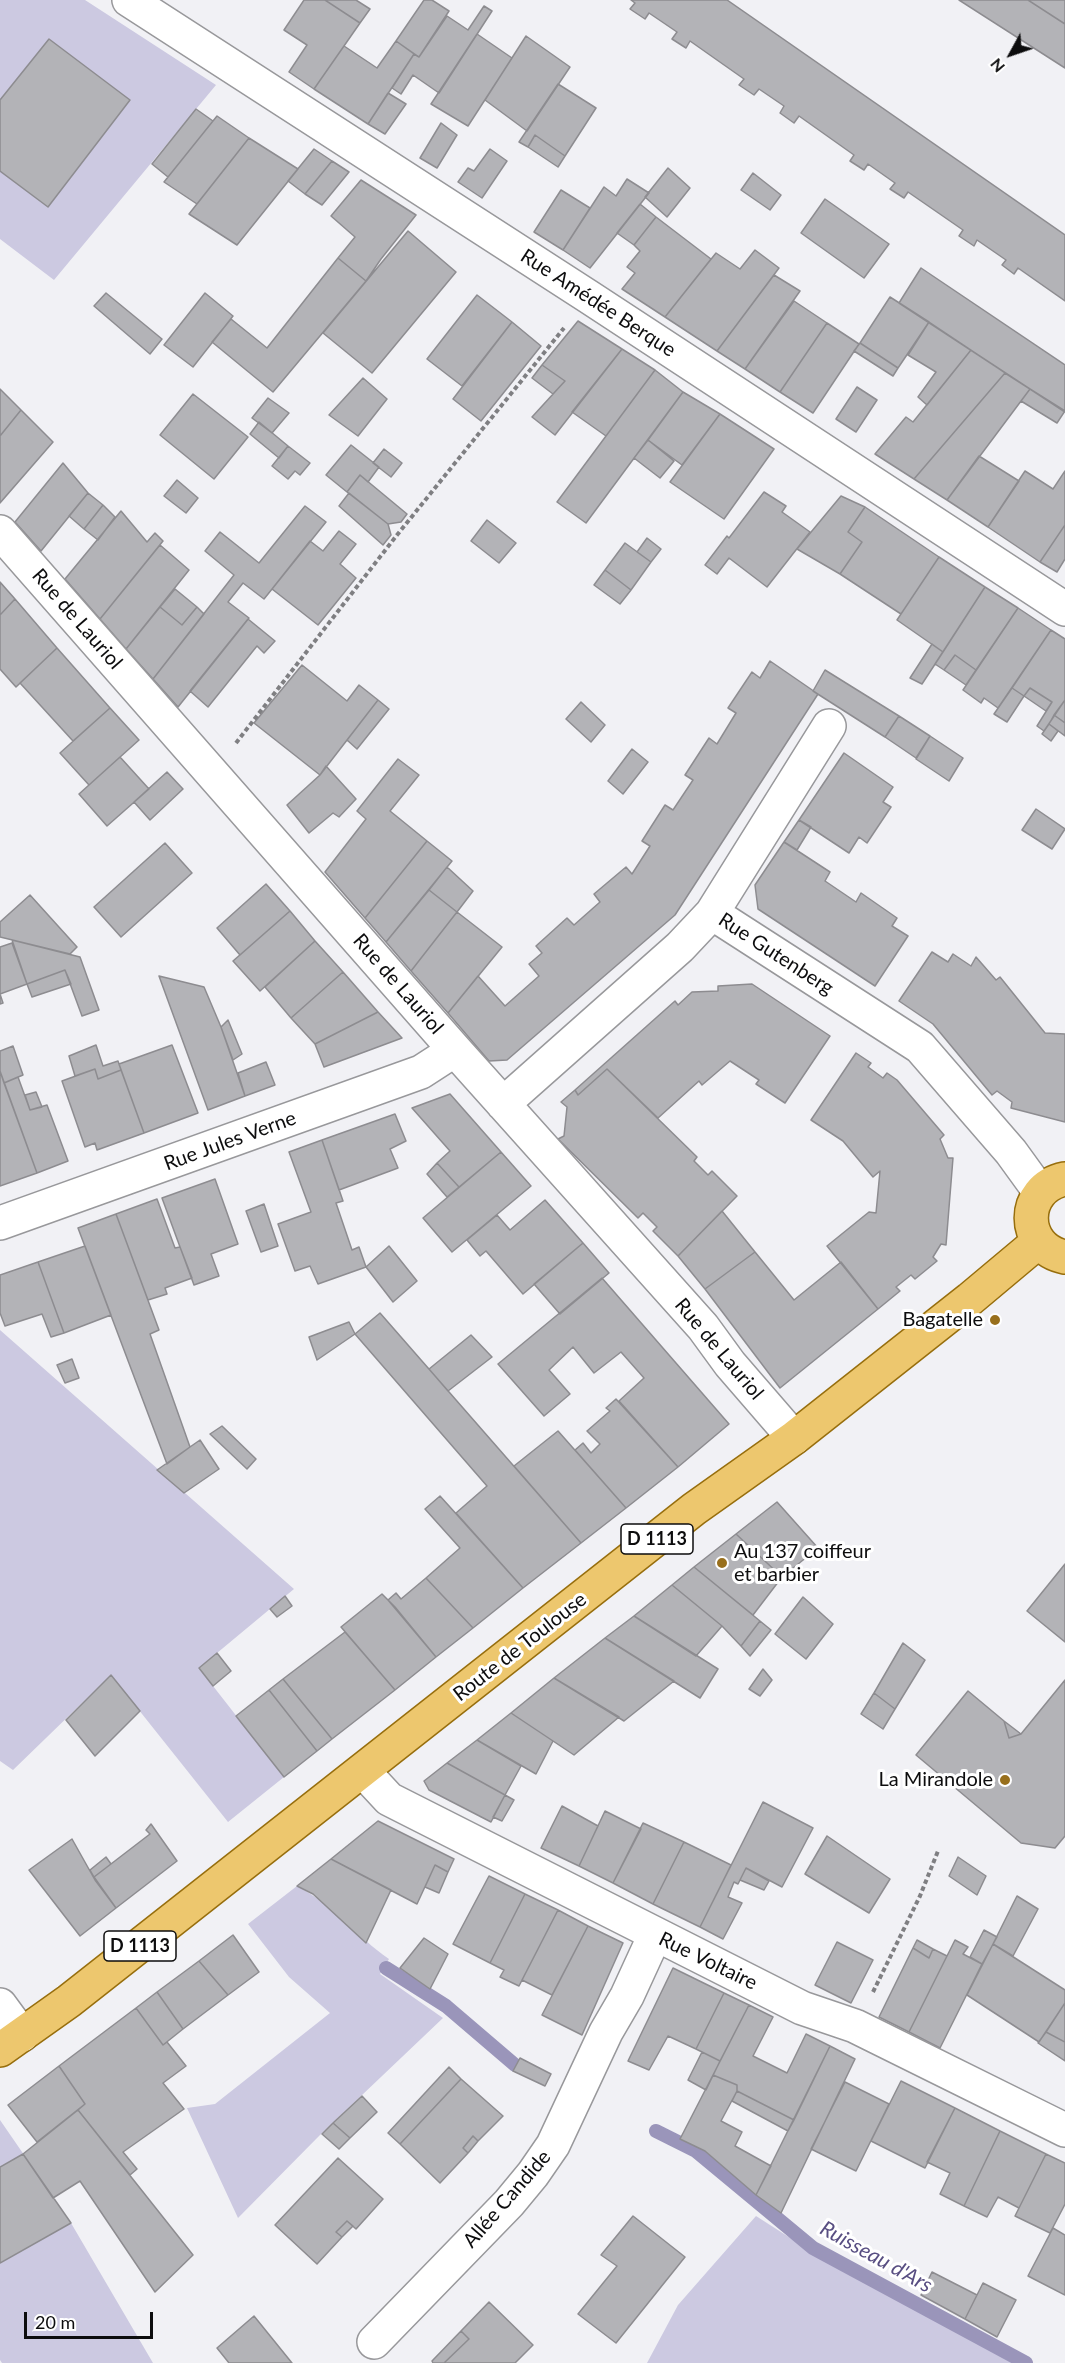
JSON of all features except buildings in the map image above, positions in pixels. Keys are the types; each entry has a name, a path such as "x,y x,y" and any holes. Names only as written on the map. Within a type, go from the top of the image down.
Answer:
{"main road":[{"name":"Route de Toulouse","path":"11,2042 88,1987 694,1509 794,1438 970,1299 1052,1250 1032,1230 1031,1217 1034,1204 1053,1185"}],"street":[{"name":"Rue Amédée Berque","path":"129,0 589,297 1065,609"},
{"name":"Rue de Lauriol","path":"0,532 454,1050 703,1328 730,1364 794,1438"},
{"path":"712,913 829,726"},
{"name":"Rue Gutenberg","path":"503,1104 680,947 712,913 920,1047 1011,1152 1053,1185"},
{"name":"Rue Jules Verne","path":"0,1223 421,1072 454,1050"},
{"name":"Rue Voltaire","path":"363,1771 389,1799 802,2008 855,2026 1065,2130"},
{"name":"Allée Candide","path":"374,2342 509,2203 540,2164 553,2145 655,1935"},
{"path":"0,2005 11,2042"}],"path":[{"path":"212,773 397,535 589,297"},
{"path":"871,1996 920,1896 938,1851"}],"shaded area":[{"path":"0,0 85,0 216,85 54,280 0,239"},
{"path":"0,1330 294,1589 199,1668 284,1777 228,1822 111,1675 13,1770 0,1761"},
{"path":"297,1886 322,1902 389,1959 380,1974 443,2018 320,2135 238,2218 187,2108 215,2104 330,2013 289,1977 248,1924"},
{"path":"0,2120 71,2223 153,2363 2,2363 0,2360"},
{"path":"756,2216 806,2248 1014,2363 647,2363 678,2305"}],"waterway":[{"name":"Ruisseau d'Ars","path":"386,1968 446,2006 515,2065"},
{"name":"Ruisseau d'Ars","path":"656,2131 696,2151 813,2248 1026,2363"}],"place":[{"name":"Bagatelle","path":"995,1320"},
{"name":"Au 137 coiffeur et barbier","path":"722,1563"},
{"name":"La Mirandole","path":"1005,1780"}]}
